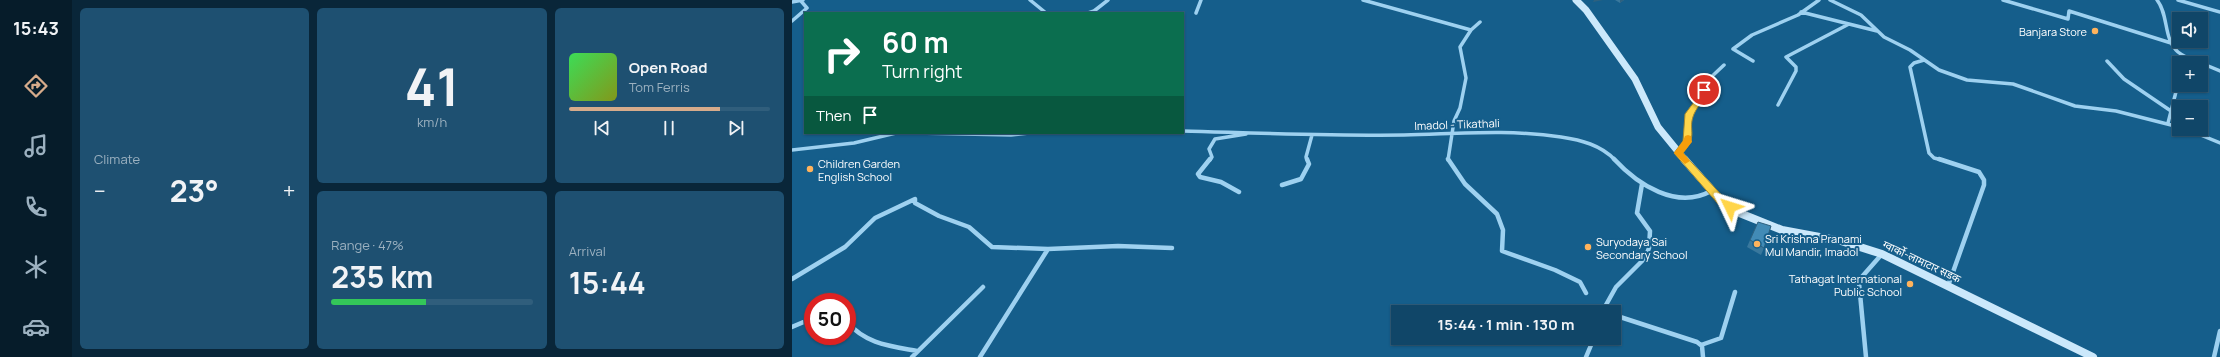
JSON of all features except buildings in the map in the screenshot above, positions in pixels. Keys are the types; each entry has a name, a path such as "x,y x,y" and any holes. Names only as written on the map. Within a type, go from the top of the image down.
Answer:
{"main road":[{"name":"ग्वार्को-लामाटार सडक","path":"1576,0 1586,10 1619,54 1635,79 1658,127 1678,153 1722,202 1737,212 1782,230 1841,241 1882,254 2093,357"}],"street":[{"path":"1030,0 1045,12"},
{"path":"1091,12 1108,0"},
{"path":"1196,14 1201,0"},
{"path":"1363,0 1471,30"},
{"path":"1753,61 1733,49 1752,35 1801,12 1819,0"},
{"path":"1830,0 1861,15 1878,32 1891,42 1910,50 1939,70 1967,80 2013,84 2075,106 2116,111 2172,124"},
{"path":"2003,0 2068,19 2069,11 2171,43 2184,56"},
{"path":"2157,0 2165,13 2171,43"},
{"path":"2178,0 2220,12"},
{"path":"792,2 802,1 807,8 792,22"},
{"path":"1801,12 1878,32"},
{"path":"1480,22 1471,30 1460,47 1466,78 1452,134 1448,161 1465,184 1497,214 1503,230 1502,251 1555,270 1574,279 1580,282 1586,293"},
{"path":"1778,105 1796,71 1796,67 1786,57 1850,24"},
{"path":"1924,60 1914,63 1910,68 1929,153 1934,158 1979,172 1984,180 1984,186 1969,232 1948,286"},
{"path":"2107,61 2124,79 2171,111"},
{"path":"1678,153 1688,142 1689,114 1701,98 1707,81 1724,65"},
{"path":"2208,66 2220,71"},
{"path":"2168,123 2176,92"},
{"name":"Imadol - Tikathali","path":"1184,131 1312,135 1452,134 1520,131 1538,133 1586,142 1599,147 1616,159 1628,174 1642,184 1688,198 1701,196 1712,190"},
{"path":"1238,192 1221,182 1200,177 1198,174 1212,157 1208,149 1215,139 1254,133"},
{"path":"792,150 854,143 892,134"},
{"path":"1282,185 1301,179 1309,164 1306,154 1312,135"},
{"path":"2203,136 2220,143"},
{"path":"1606,305 1613,288 1646,258 1649,247 1650,231 1637,214 1642,184"},
{"path":"792,279 845,247 875,218 915,199 915,203 940,216 969,227 992,246 1048,249 1118,246 1172,248"},
{"path":"980,357 1048,249"},
{"path":"1866,357 1859,283 1860,279 1882,254"},
{"path":"912,357 983,287"},
{"path":"1621,317 1683,336 1701,345 1721,338 1735,292"},
{"path":"792,327 804,322"},
{"path":"2214,357 2220,331"},
{"path":"856,334 867,341 917,351"},
{"path":"1586,357 1591,345"},
{"path":"1701,345 1703,357"}],"slow traffic":[{"path":"1685,161 1678,153 1688,142 1688,138"}],"place":[{"name":"Banjara Store","path":"2095,31"},
{"name":"Children Garden English School","path":"810,169"},
{"name":"Sri Krishna Pranami Mul Mandir, Imadol","path":"1757,244"},
{"name":"Suryodaya Sai Secondary School","path":"1588,247"},
{"name":"Tathagat International Public School","path":"1910,284"}],"route":[{"path":"1704,90 1701,98 1689,114 1688,142 1678,153 1722,202 1730,207"}]}
